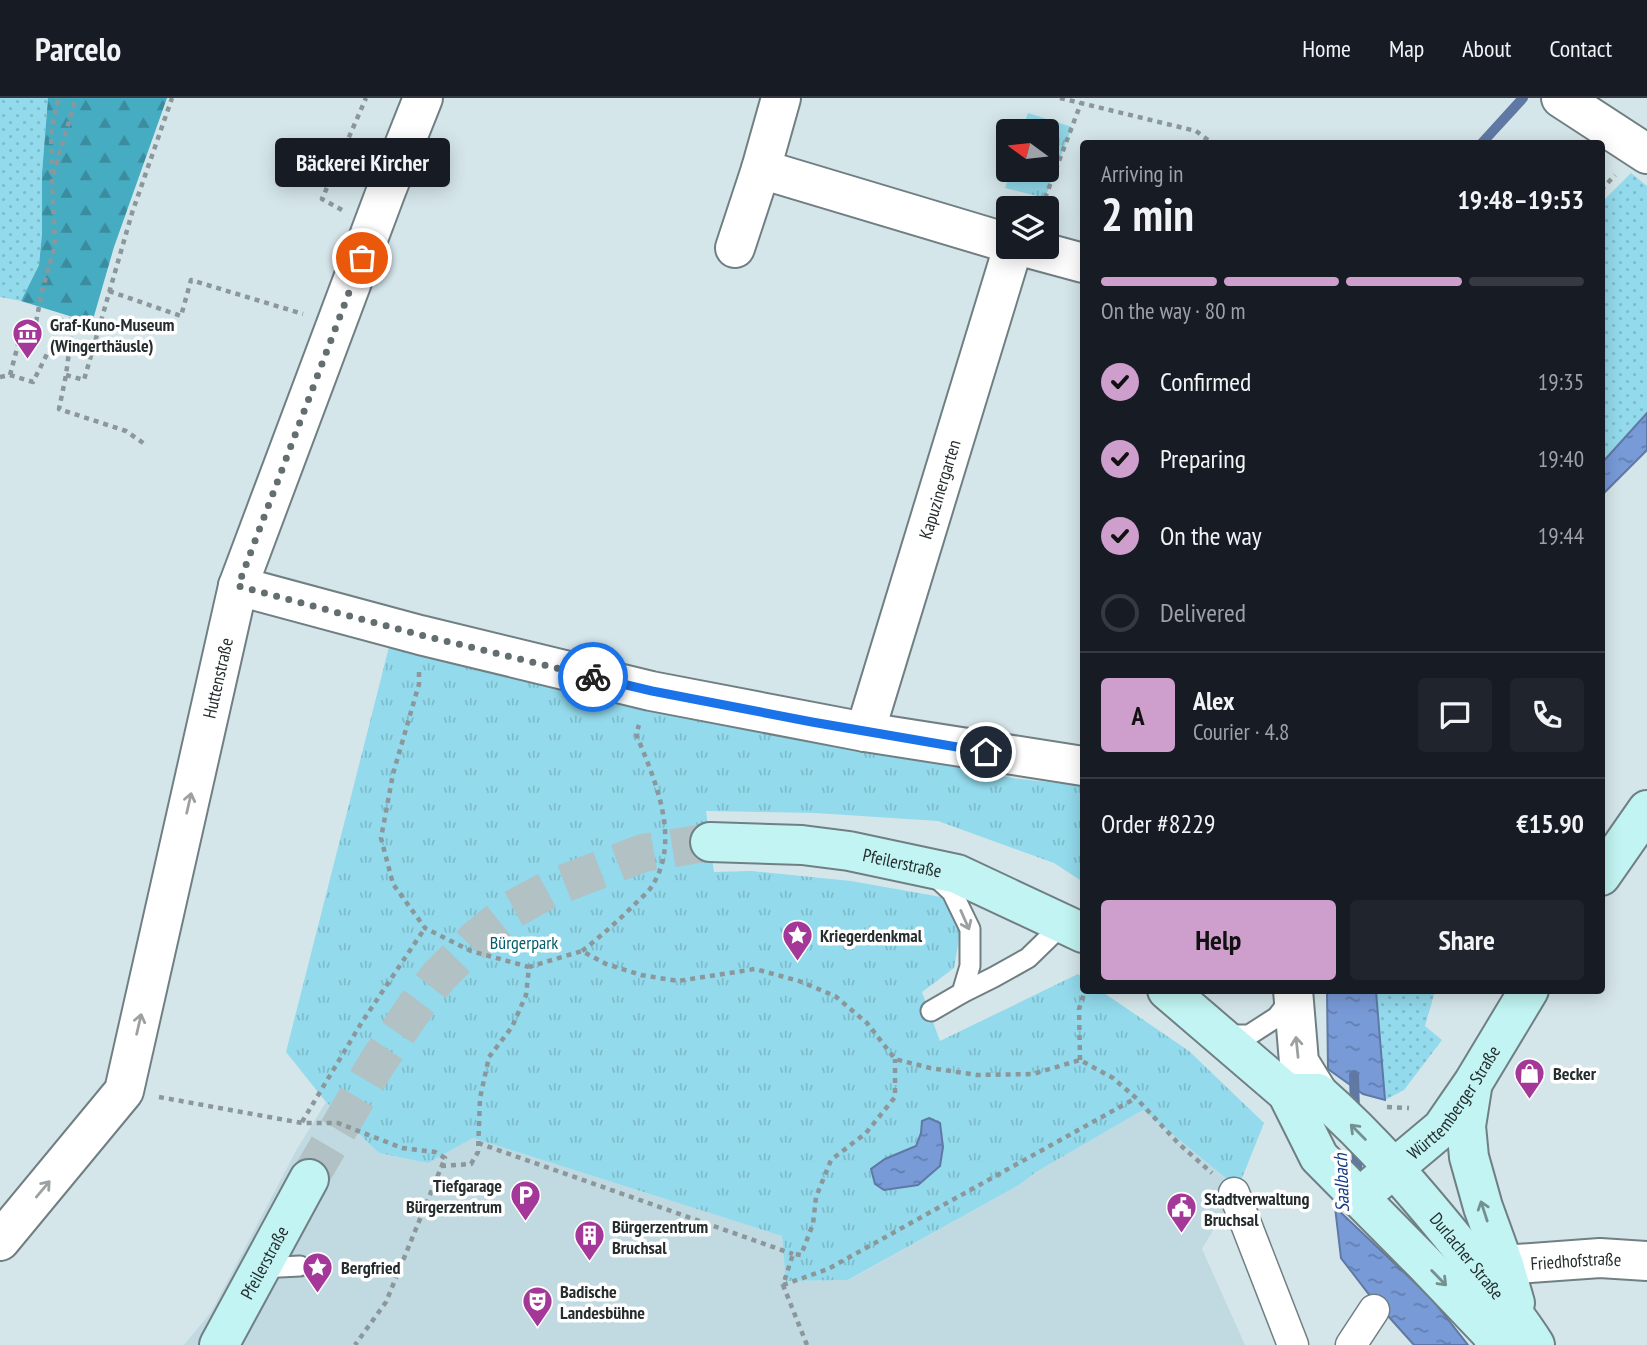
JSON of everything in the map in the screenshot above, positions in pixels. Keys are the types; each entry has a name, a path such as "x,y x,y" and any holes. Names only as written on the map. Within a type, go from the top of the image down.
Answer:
{"main road":[{"path":"1605,870 1647,810"},
{"name":"Pfeilerstraße","path":"710,842 802,845 925,866 957,874 1074,928"},
{"path":"1183,994 1221,1035 1311,1096 1382,1176"},
{"name":"Württemberger Straße","path":"1382,1176 1442,1128 1474,1083 1527,994"},
{"path":"1474,1083 1466,1126 1469,1157 1504,1265 1518,1337"},
{"path":"1311,1096 1319,1157 1326,1164 1382,1176"},
{"name":"Durlacher Straße","path":"1382,1176 1390,1230 1489,1331 1518,1337"},
{"name":"Durlacher Straße","path":"1382,1176 1422,1199 1518,1337"},
{"name":"Pfeilerstraße","path":"219,1345 309,1179"}],"street":[{"name":"Huttenstraße","path":"0,1241 124,1091 238,586 423,98"},
{"path":"735,248 781,98"},
{"path":"1561,98 1647,153"},
{"path":"761,169 996,239"},
{"path":"1059,256 1080,262"},
{"name":"Kapuzinergarten","path":"865,732 1009,259"},
{"path":"238,586 421,635 652,691 865,732 1080,766"},
{"path":"1292,994 1299,1062 1311,1096"},
{"path":"1234,1194 1293,1345"},
{"name":"Friedhofstraße","path":"1504,1265 1600,1258 1647,1261"},
{"path":"1351,1345 1374,1310"}],"lane":[{"path":"925,866 952,892 970,929 970,966 962,993"},
{"path":"931,1011 1028,958 1074,928"},
{"path":"1221,1035 1249,1035 1277,1017 1291,994"},
{"path":"260,1268 300,1266"}],"path":[{"path":"10,376 19,341 32,343 42,291 55,246 51,134 58,98"},
{"path":"52,178 76,98"},
{"path":"66,375 85,380 132,213 172,98"},
{"path":"1060,98 1196,131 1208,140"},
{"path":"1046,196 1081,103"},
{"path":"109,291 181,316 191,280 337,325"},
{"path":"0,377 10,376 33,382 65,318 73,321 59,409 127,431 146,445"},
{"path":"421,635 419,684 393,774 381,838 393,884 425,928 471,951 529,967 582,951 618,922 650,889 665,858 664,820 657,785 636,734"},
{"path":"302,1123 362,1022 425,928"},
{"path":"582,951 606,964 641,975 678,981 755,970 799,981 835,996 867,1023 895,1059 930,1068 977,1075 1033,1074 1080,1060 1113,1079 1136,1098 1179,1144 1234,1194"},
{"path":"441,1166 471,1164 478,1152 480,1098 489,1057 512,1027 526,995 529,967"},
{"path":"1080,1060 1079,1009 1084,994"},
{"path":"478,1143 801,1255 813,1224 816,1197 831,1160 866,1133 895,1097 895,1059"},
{"path":"124,1091 302,1123 338,1123 402,1148 435,1153 445,1158 386,1302 355,1345"},
{"path":"783,1285 828,1269 1136,1098"},
{"path":"793,1254 783,1285 807,1345"}],"shaded area":[{"path":"326,1102 379,1153 428,1163 473,1138 782,1236 787,1281 849,1280 1019,1185 1036,1172 1143,1110 1238,1188 1202,1249 1245,1345 184,1345 211,1312 297,1149"}],"green space":[{"path":"0,98 48,98 39,265 21,301 0,297"},
{"path":"48,98 167,98 114,247 92,323 21,301 39,265"},
{"path":"1028,113 1047,119 1026,119"},
{"path":"1059,123 1072,127 1059,161"},
{"path":"1631,173 1647,186 1647,413 1605,460 1605,199"},
{"path":"1007,182 1051,182 1046,196 1005,188"},
{"name":"Bürgerpark","path":"390,643 857,748 1012,778 1080,786 1080,880 1054,863 938,821 815,813 706,811 714,872 751,871 851,881 941,897 961,927 954,968 922,992 940,1041 1078,974 1080,994 1105,994 1189,1051 1264,1123 1238,1188 1143,1110 1036,1172 1019,1185 848,1280 786,1281 782,1236 473,1138 428,1163 379,1153 326,1102 286,1052"},
{"path":"1376,994 1434,994 1425,1026 1442,1040 1404,1090 1385,1100"}],"water":[{"path":"1647,413 1647,450 1605,492 1605,460"},
{"path":"1327,994 1376,994 1385,1100 1363,1094 1328,1069"},
{"path":"929,1118 940,1123 943,1147 940,1166 918,1185 884,1190 875,1184 871,1169 885,1159 916,1146 922,1121"},
{"path":"1335,1207 1431,1298 1468,1345 1414,1345 1341,1258"}],"waterway":[{"path":"1485,140 1523,98"},
{"name":"Saalbach","path":"1354,1075 1355,1112"},
{"name":"Saalbach","path":"1356,1145 1358,1179"}],"tunnel":[{"path":"309,1179 377,1063 415,1007 439,976 477,938 513,909 552,888 643,853 710,842"}],"way so far":[{"path":"362,258 238,586 593,677"}],"place":[{"name":"Bäckerei Kircher","path":"362,258"},
{"name":"Graf-Kuno-Museum (Wingerthäusle)","path":"27,361"},
{"name":"Kriegerdenkmal","path":"797,962"},
{"name":"Becker","path":"1530,1100"},
{"name":"Tiefgarage Bürgerzentrum","path":"525,1222"},
{"name":"Stadtverwaltung Bruchsal","path":"1181,1235"},
{"name":"Bürgerzentrum Bruchsal","path":"589,1263"},
{"name":"Bergfried","path":"318,1294"},
{"name":"Badische Landesbühne","path":"537,1328"}],"route":[{"path":"593,677 812,722 986,752"}]}
